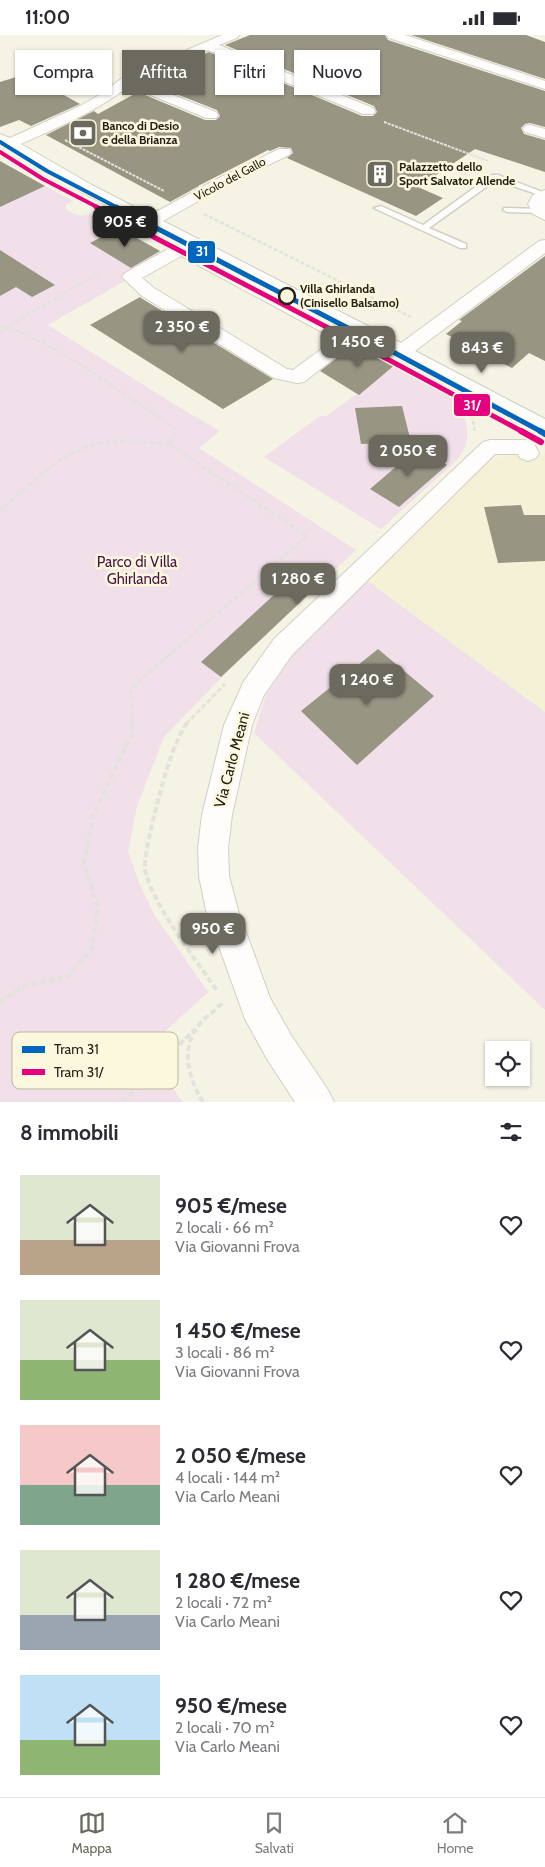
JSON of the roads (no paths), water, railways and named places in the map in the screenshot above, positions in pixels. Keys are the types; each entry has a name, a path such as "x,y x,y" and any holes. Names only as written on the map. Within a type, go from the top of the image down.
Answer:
{"street":[{"path":"196,50 233,35"},
{"path":"393,35 545,85"},
{"path":"207,45 373,115"},
{"path":"6,146 85,109 122,85"},
{"path":"162,95 211,115"},
{"path":"530,129 545,134"},
{"path":"6,146 545,428"},
{"name":"Vicolo del Gallo","path":"151,221 224,181 284,152"},
{"path":"542,213 537,201 545,195"},
{"path":"402,352 545,245"},
{"path":"181,249 348,338 297,377 281,374 148,292 131,277 181,249"},
{"name":"Via Carlo Meani","path":"316,1102 279,1047 257,1007 222,910 214,876 213,848 217,815 238,725 253,689 283,647 490,447 526,447 528,453"}],"lane":[{"path":"423,229 494,177 545,195"},
{"path":"378,208 463,246"},
{"path":"507,210 542,213"}],"tram line":[{"name":"31","path":"0,142 47,171 367,338 545,434"},
{"name":"31/","path":"0,152 43,179 363,346 541,442"}],"place":[{"name":"Banco di Desio e della Brianza","path":"83,133"},
{"name":"Palazzetto dello Sport Salvator Allende","path":"380,174"},
{"name":"Villa Ghirlanda (Cinisello Balsamo)","path":"287,296"}],"park label":[{"name":"Parco di Villa Ghirlanda","path":"137,570"}]}
